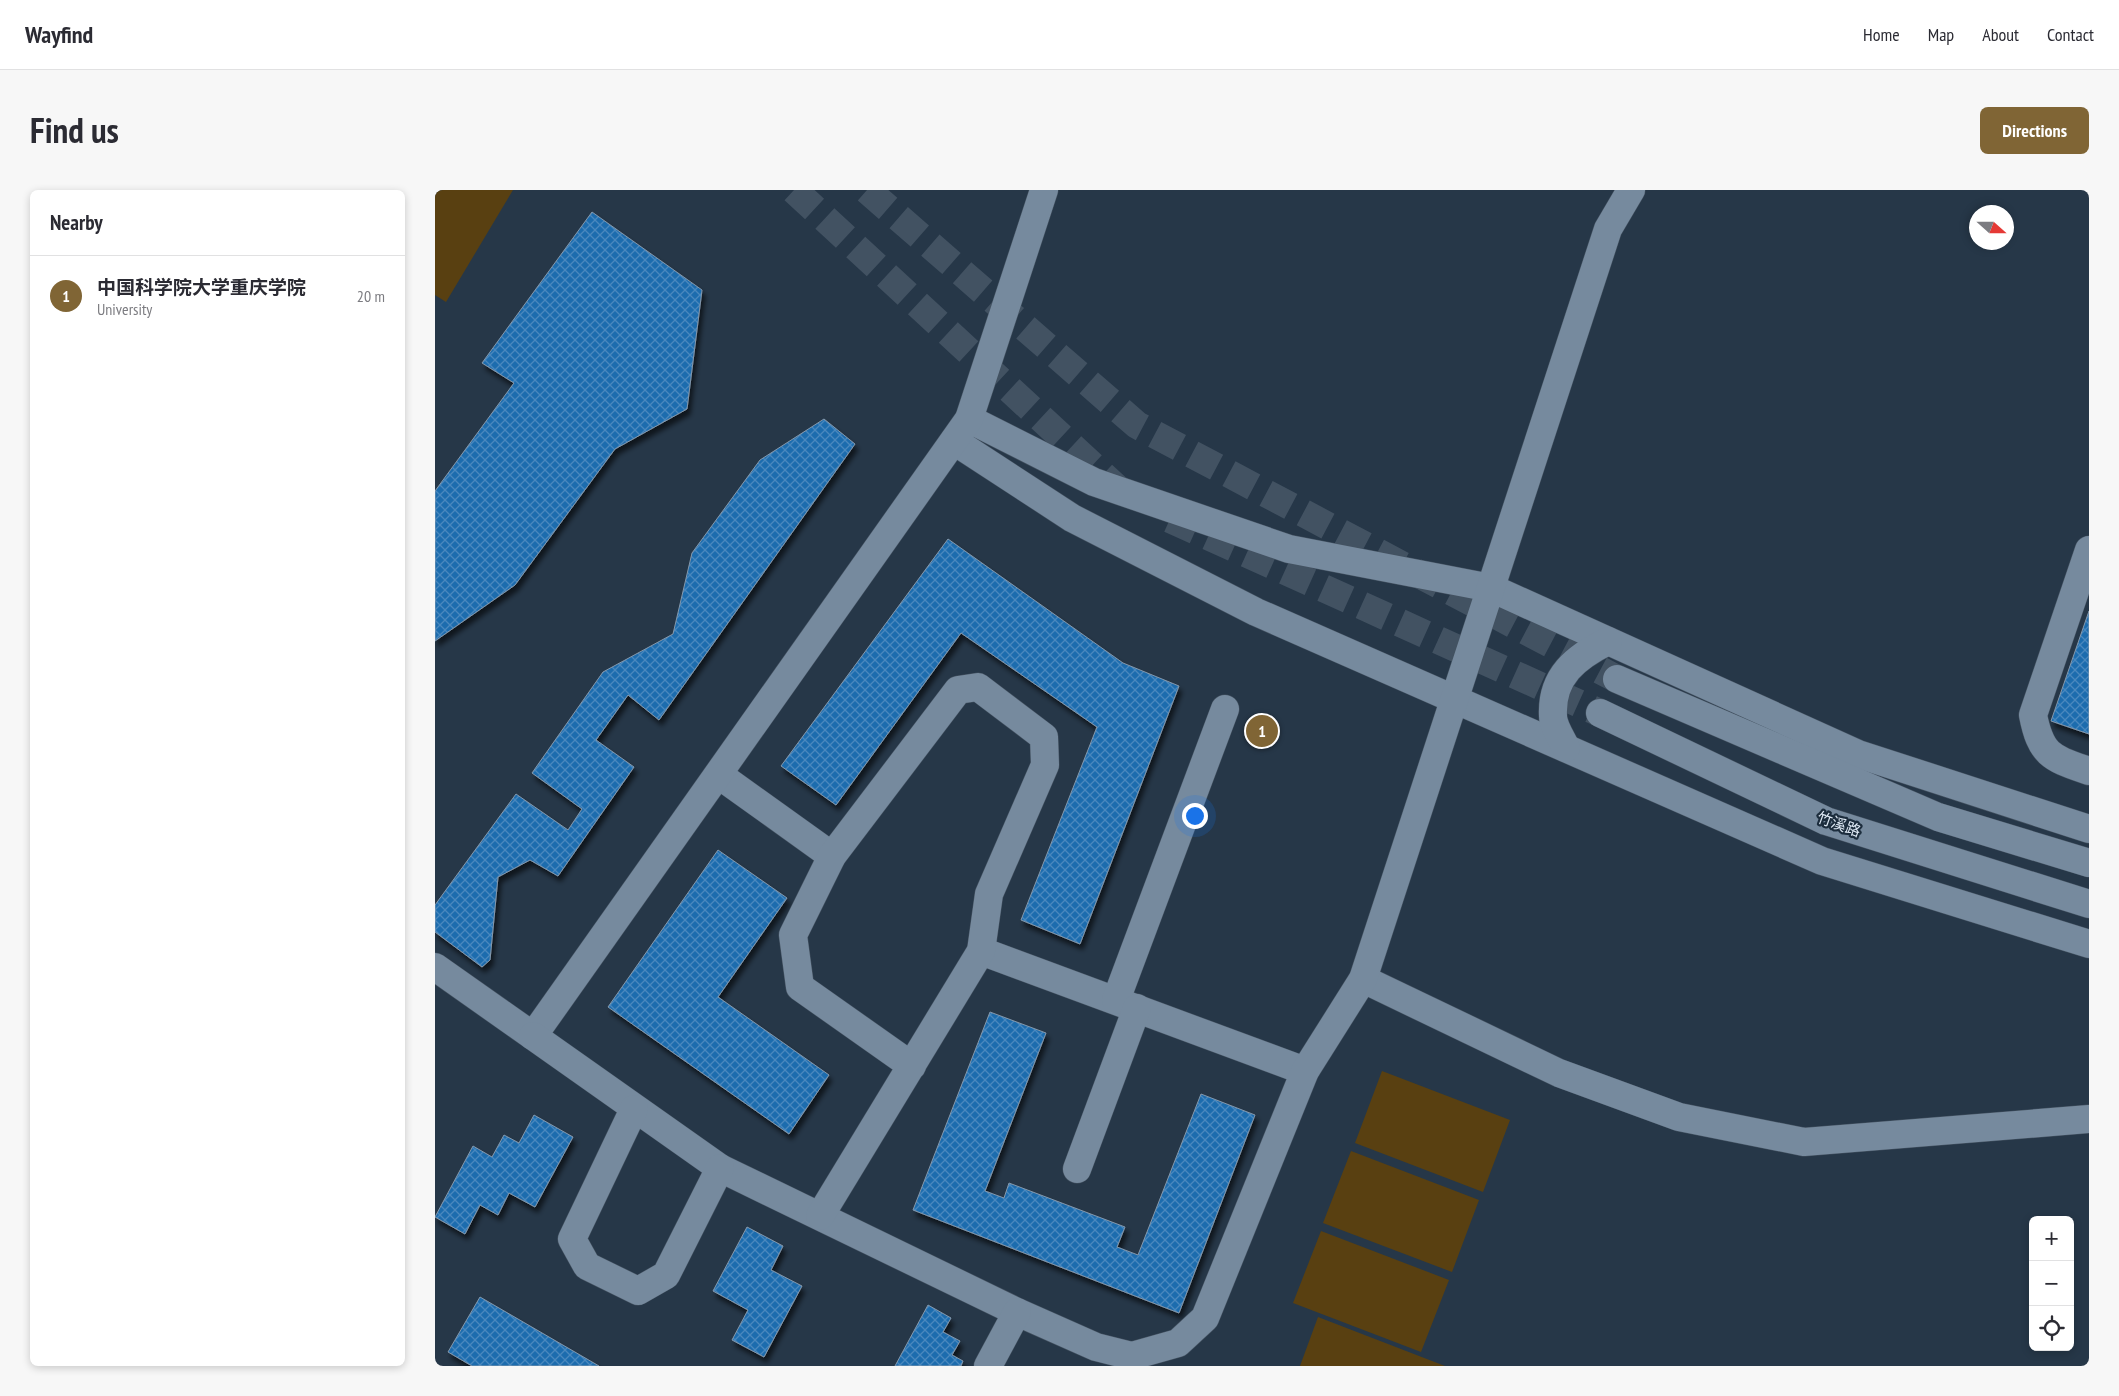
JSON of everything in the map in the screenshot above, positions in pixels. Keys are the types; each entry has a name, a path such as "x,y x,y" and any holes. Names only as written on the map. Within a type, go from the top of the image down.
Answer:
{"street":[{"path":"533,1036 969,419 1045,190"},
{"path":"435,967 720,1168 1017,1312 1091,1357 1132,1356 1178,1343 1205,1318 1305,1071 1363,979 1608,229 1631,190"},
{"path":"969,419 1094,482 1289,549 1491,588 1858,754 2089,829"},
{"path":"954,442 1072,518 1256,612 1822,861 2089,944"},
{"path":"2089,550 2033,715 2037,736 2053,758 2089,771"},
{"path":"1566,748 1553,718 1555,695 1567,668 1584,653 1608,641"},
{"path":"1617,679 1938,817 2089,863"},
{"path":"820,1216 911,1066 981,950 989,894 1045,765 1044,738 978,686 958,690 831,856 793,936 800,987 911,1066"},
{"path":"1077,1169 1127,1004 1225,709"},
{"name":"竹溪路","path":"1600,713 1826,821 2089,904"},
{"path":"719,775 831,856"},
{"path":"981,950 1305,1071"},
{"path":"1363,979 1559,1073 1679,1117 1804,1142 2089,1119"},
{"path":"634,1109 572,1239 587,1266 638,1291 666,1275 720,1168"},
{"path":"988,1366 1017,1312"}],"shaded area":[{"path":"435,190 513,190 446,302 435,295"},
{"path":"1382,1071 1510,1120 1483,1192 1355,1143"},
{"path":"1351,1151 1479,1200 1452,1272 1323,1223"},
{"path":"1321,1231 1449,1280 1421,1352 1293,1303"},
{"path":"1318,1317 1445,1366 1300,1366"}],"building":[{"path":"592,212 702,290 687,409 615,449 515,585 435,641 435,491 514,383 482,363"},
{"path":"824,419 855,444 659,720 628,695 596,740 634,767 558,876 530,860 498,877 490,960 482,967 435,932 435,905 516,794 568,830 582,809 532,773 603,672 673,634 692,553 760,460"},
{"path":"948,539 1123,663 1179,686 1080,944 1021,920 1097,727 961,633 836,805 781,766"},
{"path":"2089,611 2089,734 2051,721"},
{"path":"718,850 787,898 718,997 829,1075 789,1134 608,1007"},
{"path":"990,1012 1046,1033 985,1191 1004,1198 1009,1183 1125,1227 1117,1247 1138,1255 1201,1094 1255,1115 1179,1313 913,1210"},
{"path":"534,1115 573,1137 535,1207 509,1193 498,1215 480,1205 465,1234 435,1217 473,1146 492,1157 504,1135 519,1143"},
{"path":"747,1227 783,1246 771,1270 802,1286 764,1357 732,1340 748,1310 713,1291"},
{"path":"480,1297 599,1366 472,1366 448,1352"},
{"path":"928,1305 951,1318 943,1332 960,1341 952,1355 963,1361 961,1366 895,1366"}],"tunnel":[{"path":"794,190 1120,491"},
{"path":"867,190 1137,425 1617,679"},
{"path":"1170,519 1600,713"}],"place":[{"name":"中国科学院大学重庆学院","path":"1262,731"}]}
